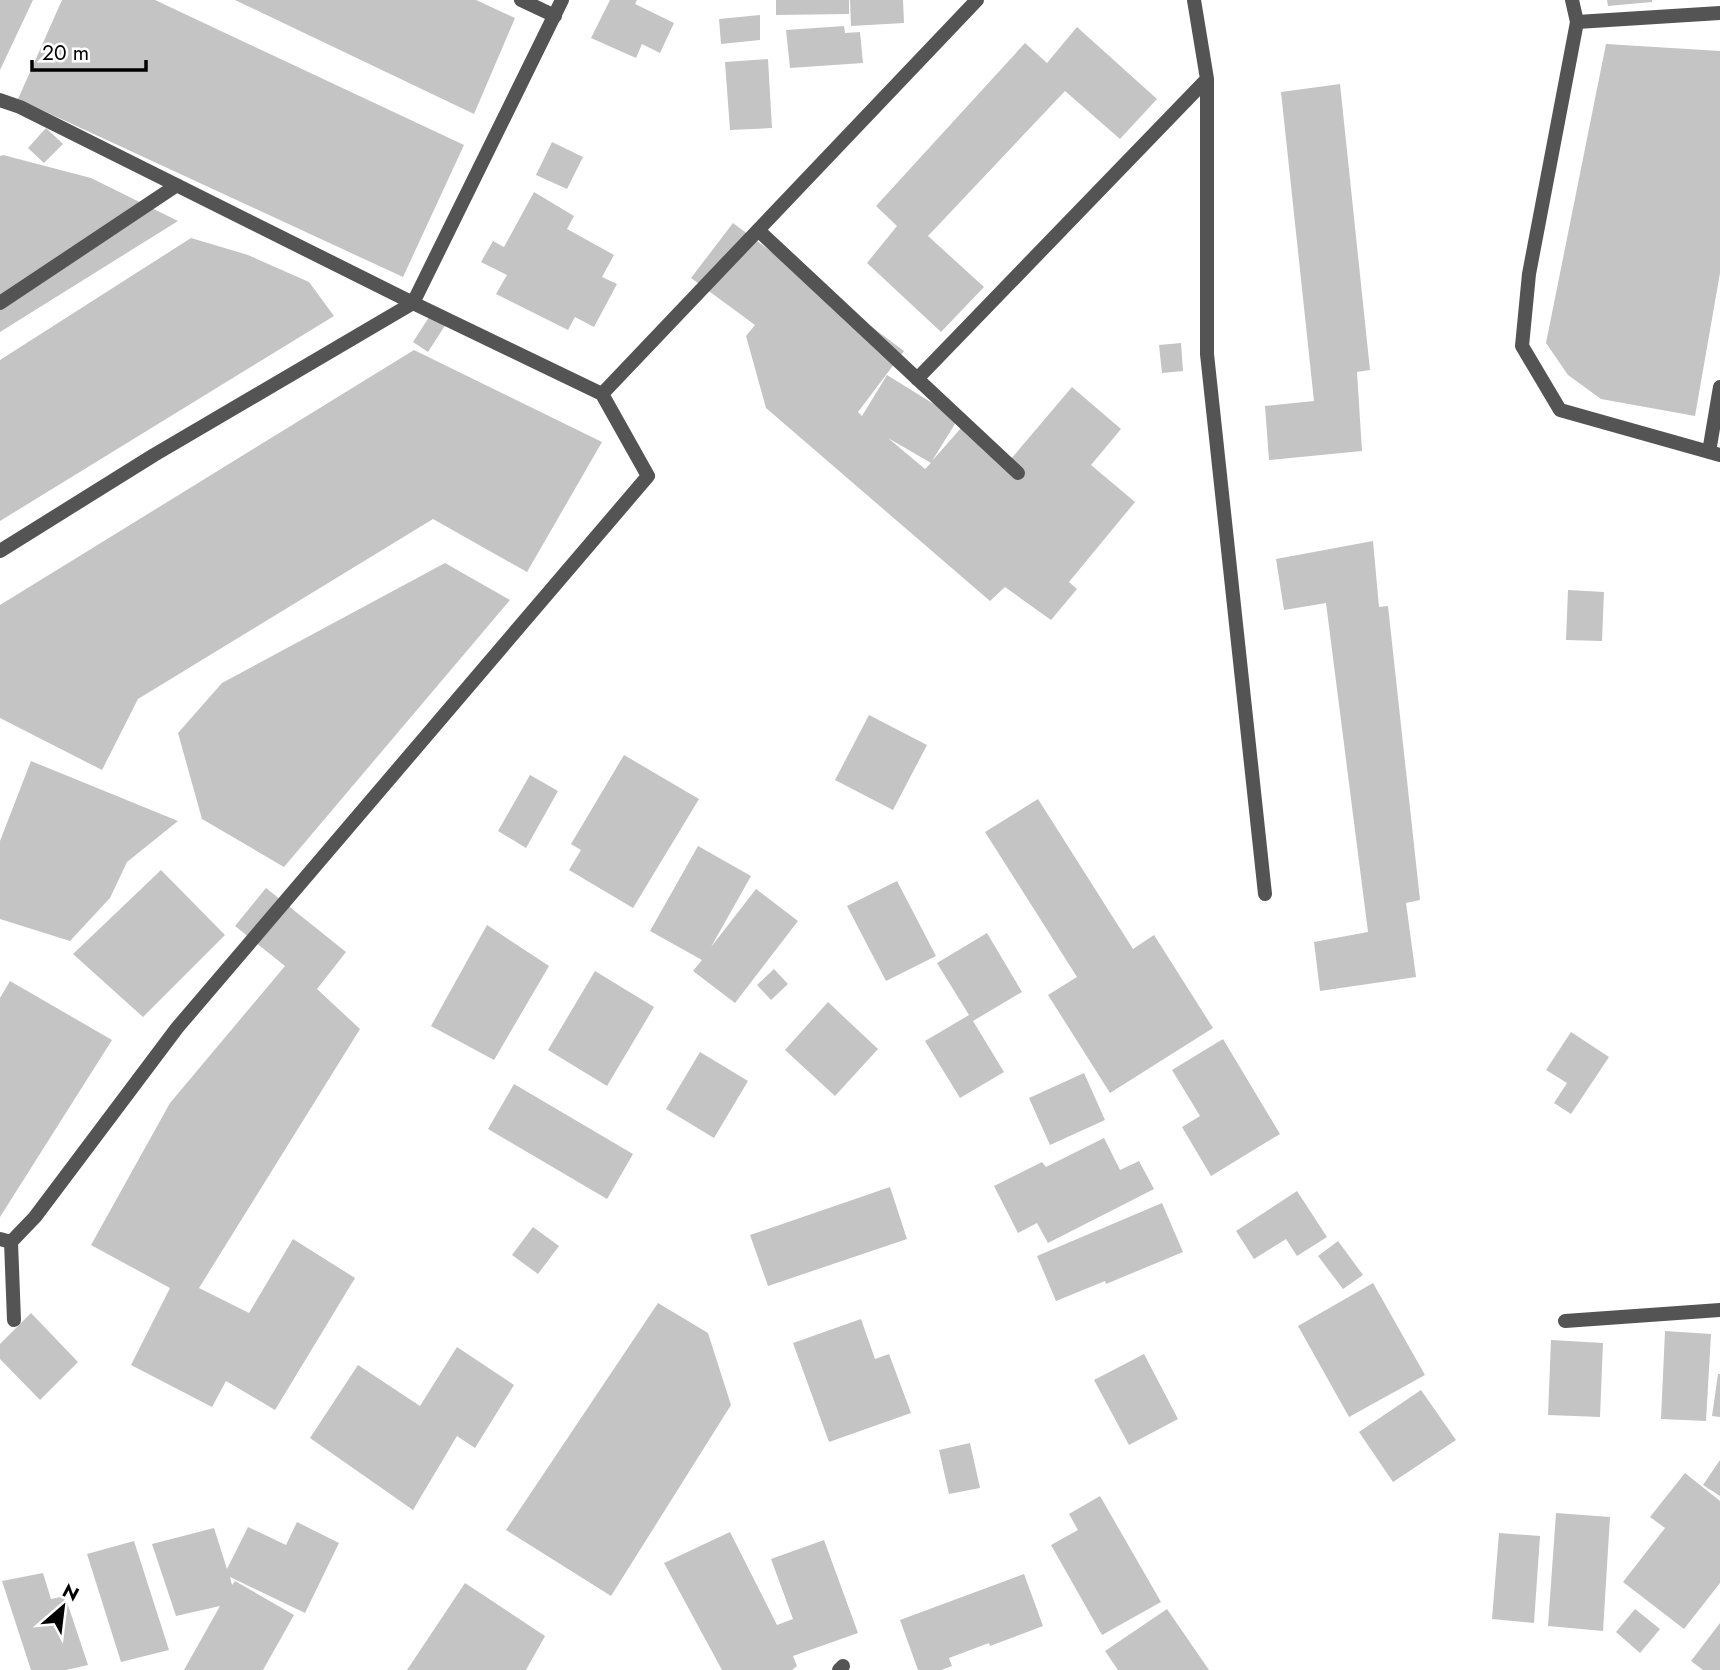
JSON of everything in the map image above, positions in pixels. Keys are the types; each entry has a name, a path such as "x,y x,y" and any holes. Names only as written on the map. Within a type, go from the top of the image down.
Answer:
{"street":[{"path":"521,0 555,16"},
{"path":"0,551 154,455 413,303 562,0"},
{"path":"602,394 977,0"},
{"path":"1194,0 1207,79 1207,354 1265,894"},
{"path":"1572,0 1577,23 1529,274 1522,346 1560,410 1714,454 1720,387"},
{"path":"1577,23 1720,13"},
{"path":"917,379 1207,79"},
{"path":"0,100 20,107 602,394 648,476 177,1028 35,1217 5,1240 14,1320"},
{"path":"0,303 177,185"},
{"path":"758,230 1018,473"},
{"path":"1566,1321 1720,1310"}],"building":[{"path":"0,0 33,0 0,70"},
{"path":"62,0 155,0 464,145 403,277 18,99"},
{"path":"235,0 476,0 515,18 474,114"},
{"path":"610,0 637,0 635,4 674,23 660,53 642,44 636,58 591,38"},
{"path":"776,0 849,0 849,14 776,15"},
{"path":"850,0 903,0 904,23 851,26"},
{"path":"1607,0 1652,0 1652,2 1608,6"},
{"path":"760,15 760,40 721,44 719,19"},
{"path":"844,26 845,33 860,32 863,63 790,68 786,30"},
{"path":"1077,27 1157,99 1120,139 1065,91 928,236 984,287 941,332 867,263 897,226 876,206 1025,43 1047,63"},
{"path":"1606,44 1720,51 1720,273 1695,416 1601,399 1568,375 1546,343"},
{"path":"768,59 772,128 730,130 725,62"},
{"path":"1340,84 1370,370 1357,372 1362,451 1269,460 1265,406 1314,401 1281,92"},
{"path":"46,128 63,144 44,163 28,148"},
{"path":"552,142 583,157 567,189 536,175"},
{"path":"0,156 91,178 178,221 0,332"},
{"path":"534,192 574,216 567,229 614,255 602,277 617,284 594,327 575,317 568,330 496,294 507,275 481,262 493,241 504,247"},
{"path":"733,223 904,351 858,412 862,416 887,375 958,419 932,461 961,428 1005,466 1072,387 1121,429 1091,465 1135,502 1069,582 1077,589 1051,620 1005,587 990,601 766,408 746,336 755,325 691,278","holes":["888,438 931,463 925,469"]},
{"path":"191,238 248,255 309,282 334,316 0,521 0,360"},
{"path":"431,314 446,324 428,352 413,342"},
{"path":"1181,343 1183,371 1162,373 1159,345"},
{"path":"414,350 602,442 527,572 433,519 138,699 102,770 0,718 0,605"},
{"path":"1373,541 1379,607 1388,606 1420,900 1406,903 1416,977 1320,991 1314,942 1368,932 1326,603 1284,610 1276,559"},
{"path":"445,563 510,600 284,867 202,819 178,733 222,683"},
{"path":"1568,590 1604,592 1602,641 1566,640"},
{"path":"869,715 927,745 893,810 835,780"},
{"path":"624,755 699,799 633,908 569,870 581,850 571,844"},
{"path":"31,761 178,821 127,862 110,898 70,941 0,919 0,841"},
{"path":"530,775 558,791 526,848 498,831"},
{"path":"1038,799 1133,949 1154,935 1213,1028 1110,1093 1048,995 1077,977 985,832"},
{"path":"698,846 751,876 711,947 756,889 798,921 735,1003 693,971 702,960 650,931"},
{"path":"161,870 225,935 143,1017 73,954"},
{"path":"897,881 936,956 886,981 847,906"},
{"path":"266,888 346,952 317,989 360,1029 199,1288 249,1313 293,1239 355,1278 275,1410 226,1381 212,1407 131,1365 170,1288 91,1245 170,1103 285,966 235,926"},
{"path":"487,925 549,966 494,1060 431,1026"},
{"path":"987,933 1022,992 973,1021 1004,1072 960,1098 925,1041 969,1015 937,963"},
{"path":"774,969 788,984 771,1000 757,985"},
{"path":"595,971 654,1007 607,1086 548,1050"},
{"path":"10,981 112,1040 0,1217 0,998"},
{"path":"828,1002 878,1049 835,1096 785,1050"},
{"path":"1571,1032 1609,1057 1571,1114 1554,1103 1567,1083 1546,1070"},
{"path":"1223,1039 1280,1134 1211,1176 1182,1127 1200,1116 1172,1070"},
{"path":"700,1052 748,1081 714,1138 666,1109"},
{"path":"1084,1073 1105,1120 1050,1145 1029,1098"},
{"path":"514,1084 633,1154 607,1199 488,1129"},
{"path":"1104,1138 1120,1170 1139,1161 1154,1189 1048,1243 1037,1223 1018,1233 994,1186 1042,1162 1046,1167"},
{"path":"890,1187 907,1239 768,1286 750,1235"},
{"path":"1297,1191 1327,1237 1297,1256 1286,1239 1254,1259 1236,1231"},
{"path":"1162,1203 1183,1252 1106,1284 1105,1281 1056,1301 1037,1256"},
{"path":"533,1227 559,1246 538,1274 512,1255"},
{"path":"1338,1241 1363,1275 1343,1289 1318,1256"},
{"path":"1373,1283 1425,1375 1349,1417 1298,1326"},
{"path":"658,1303 708,1333 731,1405 611,1596 506,1530"},
{"path":"31,1313 78,1362 40,1400 0,1359 0,1344"},
{"path":"861,1319 875,1359 889,1354 911,1413 829,1442 793,1343"},
{"path":"1665,1331 1711,1334 1706,1421 1661,1419"},
{"path":"1551,1340 1603,1343 1600,1417 1548,1415"},
{"path":"457,1347 514,1385 475,1448 457,1436 413,1510 310,1438 358,1365 420,1406"},
{"path":"1144,1354 1178,1419 1129,1445 1094,1380"},
{"path":"1720,1374 1720,1417 1712,1416"},
{"path":"1421,1390 1456,1440 1393,1482 1359,1432"},
{"path":"970,1443 980,1488 949,1494 939,1450"},
{"path":"1720,1460 1720,1496 1703,1485"},
{"path":"1685,1473 1720,1501 1720,1583 1684,1629 1623,1582 1665,1528 1650,1517"},
{"path":"1100,1496 1161,1602 1102,1635 1051,1545 1078,1530 1069,1514"},
{"path":"1556,1513 1610,1517 1603,1631 1548,1626"},
{"path":"297,1522 339,1543 305,1613 230,1577 232,1585 235,1581 294,1615 263,1670 184,1670 220,1606 176,1616 152,1544 214,1528 227,1569 248,1527 286,1545"},
{"path":"730,1532 777,1625 793,1619 771,1559 824,1540 858,1633 793,1656 797,1666 792,1670 722,1670 664,1563"},
{"path":"1499,1533 1540,1536 1534,1623 1492,1619"},
{"path":"134,1541 169,1650 121,1662 87,1554"},
{"path":"43,1573 51,1599 65,1596 88,1665 66,1670 31,1670 2,1581"},
{"path":"1024,1574 1043,1626 949,1658 952,1666 941,1670 918,1670 900,1620"},
{"path":"465,1583 545,1636 526,1670 407,1670"},
{"path":"1167,1609 1209,1670 1118,1670 1105,1651"},
{"path":"1635,1609 1660,1629 1640,1653 1616,1632"},
{"path":"1720,1623 1720,1670 1703,1670 1691,1661"}]}
